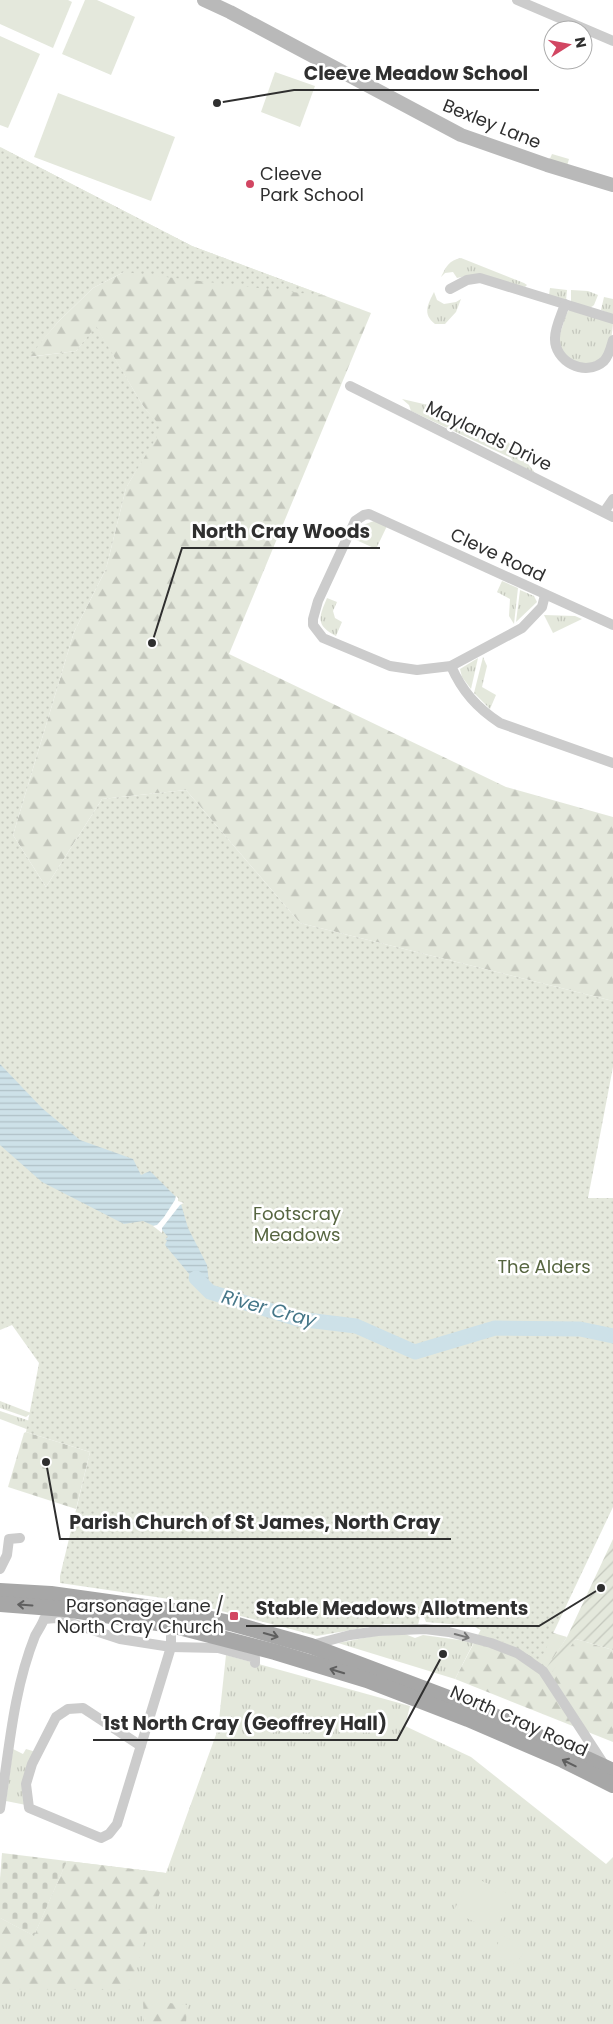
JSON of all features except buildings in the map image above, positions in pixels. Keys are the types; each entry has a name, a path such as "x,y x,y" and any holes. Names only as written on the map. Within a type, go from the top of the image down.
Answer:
{"main road":[{"name":"North Cray Road","path":"0,1591 51,1594 180,1612 234,1624 311,1646 488,1713 609,1769"},
{"name":"North Cray Road","path":"0,1604 65,1609 171,1625 275,1652 367,1680 468,1719 563,1760 613,1785"}],"street":[{"name":"Bexley Lane","path":"204,0 461,135 547,165 613,185"},
{"path":"517,0 613,41"},
{"path":"450,289 467,280 480,278 613,318"},
{"path":"566,304 555,336 556,345 564,360 570,364 587,368 599,364 605,361 613,340"},
{"name":"Maylands Drive","path":"350,386 608,514"},
{"path":"608,514 613,500"},
{"name":"Cleve Road","path":"450,666 417,670 397,668 330,642 313,625 312,619 318,601 355,521 364,515 369,514 613,625"},
{"path":"545,595 542,607 522,628 450,666 470,699 500,723 613,763"},
{"path":"0,1569 7,1555 8,1536 20,1538"},
{"path":"0,1809 13,1716 32,1644 44,1619 56,1618 120,1639 172,1647 218,1648 255,1658 255,1663"},
{"path":"140,1746 82,1708 68,1709 56,1717 32,1764 26,1784 29,1808 101,1838 109,1834 117,1824 172,1647 171,1625"},
{"path":"311,1646 350,1635 378,1631 425,1629 449,1632 491,1643 517,1653 543,1671 609,1769"}],"green space":[{"path":"0,0 68,0 72,2 53,48 0,24"},
{"path":"85,0 97,0 135,17 111,75 62,54"},
{"path":"0,36 40,54 8,128 0,125"},
{"path":"275,72 315,86 300,127 261,112"},
{"path":"58,93 175,137 151,201 34,157"},
{"path":"0,147 192,246 371,313 229,654 506,787 613,817 613,1001 300,923 186,790 102,799 46,887 13,835 74,632 106,569 126,488 161,428 143,406 96,327 76,351 28,357 58,322 93,288 124,272"},
{"name":"Footscray Meadows","path":"0,147 192,246 326,296 124,272 93,288 58,322 29,357 76,351 96,326 143,406 162,428 126,488 106,569 74,632 13,835 46,887 102,799 186,790 300,923 613,1001 613,1067 588,1198 613,1198 613,1507 540,1661 473,1626 426,1622 424,1617 420,1617 418,1625 385,1624 317,1636 183,1601 60,1583 60,1576 90,1452 26,1432 39,1363 12,1325 0,1330"},
{"path":"552,154 569,159 567,166 549,161"},
{"path":"461,258 527,285 525,287 466,276 457,278 453,272 445,273 441,277 451,262"},
{"path":"550,288 567,290 566,301 549,295"},
{"path":"571,290 588,291 598,295 594,305 590,308 571,302"},
{"path":"434,292 437,300 444,304 461,299 456,312 445,324 435,324 427,313 428,305"},
{"path":"604,297 613,299 613,315 601,310"},
{"path":"569,310 613,321 608,350 603,358 597,362 590,364 575,361 563,352 559,339"},
{"path":"402,399 428,405 500,435 520,453 535,473 513,462 511,458 411,411 409,405"},
{"path":"374,521 387,526 376,549 354,539 363,525"},
{"path":"502,581 518,588 514,624 509,616 510,599 497,592"},
{"path":"520,590 534,596 537,602 516,622"},
{"path":"327,598 337,602 333,611 335,618 342,622 336,636 325,628 321,620 322,610"},
{"path":"544,615 575,616 582,619 553,633"},
{"path":"483,657 487,666 482,687 496,695 490,709 474,693"},
{"path":"478,658 471,689 462,677 460,669"},
{"path":"0,1401 31,1413 26,1417 0,1408"},
{"path":"0,1411 30,1421 37,1433 0,1419"},
{"path":"26,1432 90,1452 76,1509 8,1487 24,1433"},
{"path":"613,1539 613,1650 576,1639 552,1672 547,1667 567,1637"},
{"path":"489,1614 567,1637 548,1667 576,1639 613,1650 613,1742 455,1679"},
{"path":"405,1634 415,1638 423,1635 474,1642 455,1679 338,1643 374,1636"},
{"path":"226,1655 410,1706 405,1726 471,1757 606,1864 613,1857 613,2024 0,2024 0,1918 34,1936 67,1861 166,1873 218,1729"},
{"path":"13,1749 23,1754 26,1749 36,1752 26,1805 6,1801"},
{"path":"2,1853 67,1861 34,1936 0,1918"},
{"path":"67,1861 166,1873 129,1990 2,1989 0,1918 34,1936"},
{"path":"472,1876 513,1896 495,1931 453,1912"},
{"path":"502,1935 526,1948 516,1965 493,1953"},
{"path":"143,2000 187,2005 186,2024 144,2024"}],"shaded area":[{"path":"0,1064 42,1108 80,1140 133,1159 141,1175 150,1171 176,1197 175,1202 179,1205 181,1204 188,1228 207,1265 210,1292 200,1287 165,1245 167,1240 165,1239 168,1237 158,1225 154,1226 143,1221 124,1224 42,1182 0,1145"}],"pier":[{"path":"176,1196 178,1201 184,1203 180,1205 162,1228 162,1233 153,1226 157,1225 164,1217"}],"waterway":[{"name":"River Cray","path":"196,1278 210,1292 298,1319 356,1326 415,1352 495,1328 580,1329 613,1336"}],"place":[{"name":"Cleeve Meadow School","path":"217,103"},
{"name":"Cleeve Park School","path":"250,184"},
{"name":"North Cray Woods","path":"152,643"},
{"name":"Parish Church of St James, North Cray","path":"46,1462"},
{"name":"Stable Meadows Allotments","path":"601,1588"},
{"name":"Parsonage Lane / North Cray Church","path":"234,1616"},
{"name":"1st North Cray (Geoffrey Hall)","path":"443,1654"}],"park label":[{"name":"The Alders","path":"544,1267"}]}
